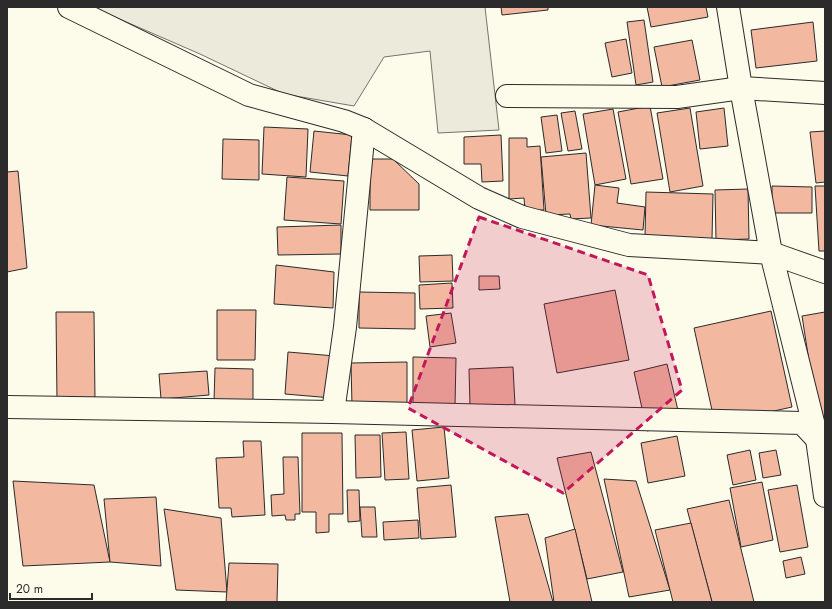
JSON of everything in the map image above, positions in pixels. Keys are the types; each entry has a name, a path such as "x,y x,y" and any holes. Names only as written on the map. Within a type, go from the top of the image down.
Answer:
{"street":[{"path":"69,7 248,95 344,121 364,129 479,198 522,217 629,244 771,253 825,272"},
{"path":"728,7 771,253 821,440 825,496"},
{"path":"507,96 677,97 741,88 825,93"},
{"path":"333,412 345,327 364,129"},
{"path":"7,407 333,412 802,423 821,440"}],"highlighted area":[{"path":"479,217 648,275 682,390 563,493 408,408"}],"shaded area":[{"path":"92,7 485,7 499,130 438,133 430,51 384,57 354,106 284,94 200,54"}],"building":[{"path":"501,7 548,7 548,10 502,15"},
{"path":"647,7 706,7 708,17 651,27"},
{"path":"644,20 653,82 636,85 627,22"},
{"path":"813,22 817,61 756,68 751,30"},
{"path":"626,39 632,73 612,77 605,43"},
{"path":"692,40 700,80 662,87 654,47"},
{"path":"650,106 663,179 631,184 618,112"},
{"path":"690,108 703,186 670,192 657,113"},
{"path":"724,108 728,146 700,149 696,112"},
{"path":"613,109 626,179 595,185 583,114"},
{"path":"575,111 582,149 568,151 561,113"},
{"path":"557,115 562,151 546,153 541,117"},
{"path":"264,127 308,129 306,177 262,174"},
{"path":"314,131 352,135 348,176 310,172"},
{"path":"825,131 825,182 816,183 810,132"},
{"path":"501,135 503,181 482,182 481,164 464,164 464,137"},
{"path":"509,138 527,138 527,147 540,146 544,210 525,210 524,198 509,199"},
{"path":"223,139 259,140 259,180 222,179"},
{"path":"586,153 591,218 571,219 570,214 546,215 541,157"},
{"path":"370,159 393,159 419,184 419,210 370,210"},
{"path":"18,171 27,268 7,272 7,172"},
{"path":"287,177 344,181 341,224 284,220"},
{"path":"595,185 619,188 617,203 645,207 643,230 591,225"},
{"path":"772,186 812,187 812,213 772,213"},
{"path":"815,186 825,186 825,251 819,251"},
{"path":"748,189 749,239 716,240 715,190"},
{"path":"646,192 713,194 712,239 645,237"},
{"path":"341,225 341,254 278,255 277,227"},
{"path":"452,255 453,281 420,282 419,256"},
{"path":"276,265 334,272 333,308 274,304"},
{"path":"479,276 499,276 500,289 479,290"},
{"path":"452,283 453,308 420,309 419,285"},
{"path":"615,290 629,360 557,373 544,304"},
{"path":"359,292 415,293 415,329 359,328"},
{"path":"217,310 256,310 255,360 217,360"},
{"path":"771,311 792,407 715,424 694,328"},
{"path":"56,312 94,312 95,401 57,402"},
{"path":"825,312 825,437 821,438 802,316"},
{"path":"451,313 456,343 430,347 426,316"},
{"path":"288,352 335,356 332,398 285,394"},
{"path":"413,357 456,358 455,406 413,405"},
{"path":"407,362 407,405 352,406 351,363"},
{"path":"667,364 681,423 647,431 634,372"},
{"path":"513,367 515,405 470,407 469,369"},
{"path":"215,368 253,369 253,402 214,401"},
{"path":"207,371 209,395 161,399 159,374"},
{"path":"444,427 449,478 417,481 412,430"},
{"path":"406,432 409,479 385,480 382,433"},
{"path":"302,433 342,433 343,514 329,514 329,532 316,533 316,512 302,512"},
{"path":"355,435 380,435 381,477 356,478"},
{"path":"677,436 685,476 648,483 641,443"},
{"path":"243,441 261,441 265,515 232,517 231,508 219,508 216,458 244,457"},
{"path":"750,450 756,480 733,485 727,455"},
{"path":"776,450 781,475 763,478 759,453"},
{"path":"591,452 623,572 587,579 557,458"},
{"path":"283,457 298,457 300,514 295,514 295,520 286,520 285,515 272,516 271,495 284,494"},
{"path":"604,479 636,481 670,590 629,597"},
{"path":"13,481 94,485 110,562 23,566"},
{"path":"762,482 773,540 741,547 730,488"},
{"path":"451,485 456,537 421,539 417,488"},
{"path":"797,485 808,547 780,552 768,490"},
{"path":"347,490 359,490 360,521 348,522"},
{"path":"156,497 161,566 110,562 104,499"},
{"path":"729,500 754,602 712,602 687,509"},
{"path":"360,507 375,507 377,537 362,537"},
{"path":"164,509 221,518 227,592 176,590"},
{"path":"528,514 553,602 510,602 495,517"},
{"path":"418,520 419,538 384,540 383,522"},
{"path":"691,523 712,602 673,602 655,530"},
{"path":"575,529 592,602 554,602 545,538"},
{"path":"801,557 805,574 786,578 783,561"},
{"path":"229,563 278,564 277,602 226,602"}]}
